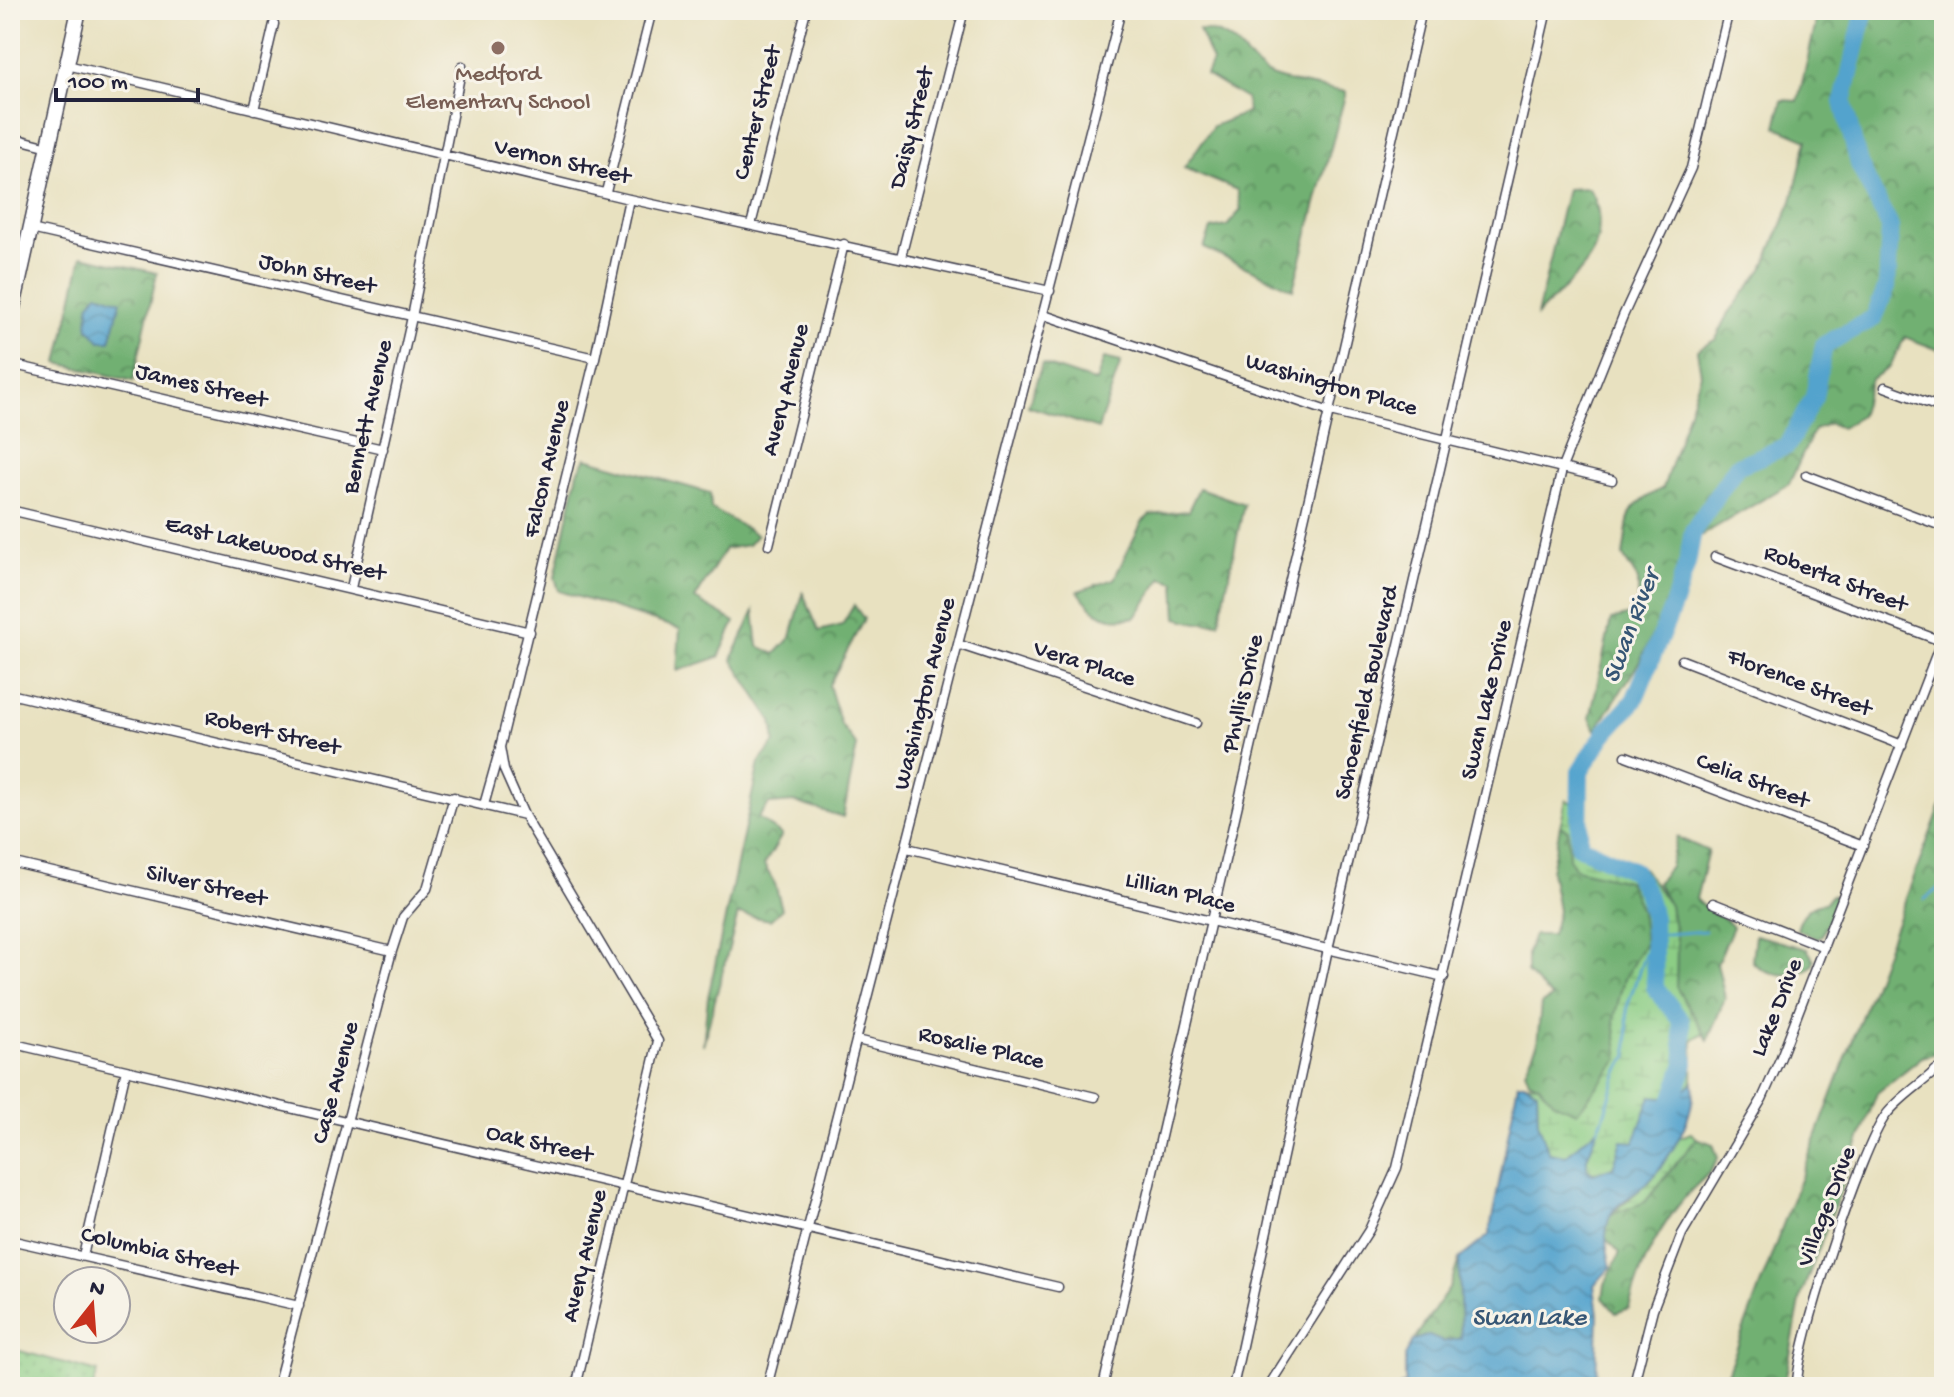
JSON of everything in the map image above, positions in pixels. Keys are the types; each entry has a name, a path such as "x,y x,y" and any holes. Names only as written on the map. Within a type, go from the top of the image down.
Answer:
{"main road":[{"path":"10,321 79,10"}],"street":[{"path":"606,192 652,10"},
{"name":"Center Street","path":"751,225 806,10"},
{"name":"Daisy Street","path":"901,257 964,10"},
{"name":"Washington Avenue","path":"767,1387 1121,10"},
{"name":"Phyllis Drive","path":"1103,1387 1422,10"},
{"name":"Schoenfield Boulevard","path":"1233,1387 1328,949 1547,10"},
{"name":"Swan Lake Drive","path":"1268,1387 1369,1230 1397,1168 1563,465 1623,316 1691,168 1729,10"},
{"path":"254,110 274,24"},
{"name":"Vernon Street","path":"67,65 629,199 1050,291"},
{"name":"Bennett Avenue","path":"351,588 412,317 462,66"},
{"path":"10,137 49,147"},
{"name":"Falcon Avenue","path":"484,805 530,632 629,199"},
{"name":"John Street","path":"31,229 595,358"},
{"name":"Avery Avenue","path":"769,545 844,244"},
{"name":"Washington Place","path":"1044,315 1330,412 1563,465 1612,480"},
{"name":"James Street","path":"10,364 383,449"},
{"path":"1885,387 1944,409"},
{"path":"1806,475 1944,527"},
{"name":"East Lakewood Street","path":"10,510 530,632"},
{"name":"Roberta Street","path":"1715,557 1943,638"},
{"name":"Lake Drive","path":"1633,1387 1653,1309 1682,1234 1762,1099 1943,638"},
{"name":"Vera Place","path":"960,645 1196,723"},
{"name":"Florence Street","path":"1682,660 1902,745"},
{"name":"Robert Street","path":"10,694 524,815"},
{"path":"500,747 504,770 524,815"},
{"name":"Celia Street","path":"1626,756 1863,846"},
{"name":"Case Avenue","path":"277,1387 392,951 403,917 427,889 454,797"},
{"name":"Avery Avenue","path":"524,815 658,1041 576,1387"},
{"name":"Lillian Place","path":"907,848 1444,977"},
{"name":"Silver Street","path":"10,862 392,951"},
{"path":"1713,903 1824,947"},
{"name":"Rosalie Place","path":"857,1040 1095,1097"},
{"name":"Oak Street","path":"10,1043 1058,1287"},
{"name":"Village Drive","path":"1797,1387 1796,1374 1812,1306 1862,1169 1885,1116 1936,1070 1944,1069"},
{"path":"83,1256 126,1070"},
{"name":"Columbia Street","path":"10,1240 299,1306"}],"green space":[{"path":"1812,10 1944,10 1941,122 1944,352 1905,337 1889,368 1871,379 1860,416 1841,428 1829,423 1814,430 1789,484 1699,537 1640,661 1596,730 1590,718 1611,620 1638,613 1638,580 1623,556 1628,521 1641,501 1663,488 1701,374 1697,350 1716,339 1729,313 1763,269 1792,201 1807,140 1776,127 1782,100 1798,101 1815,27 1815,11"},
{"path":"1199,30 1225,37 1271,76 1346,92 1293,289 1204,248 1211,229 1227,226 1241,210 1237,190 1184,168 1213,126 1248,112 1246,99 1206,75 1212,61"},
{"path":"1588,188 1598,210 1599,229 1595,246 1582,269 1537,315 1567,189"},
{"path":"82,256 157,273 133,381 58,363"},
{"path":"1104,358 1121,362 1098,429 1028,406 1042,364 1096,382"},
{"path":"586,458 710,493 711,508 757,535 748,545 725,549 695,599 735,622 719,657 677,671 680,629 559,591 555,577 578,472"},
{"path":"1199,488 1244,504 1219,623 1197,623 1177,618 1175,582 1162,578 1136,617 1109,618 1096,612 1078,591 1114,579 1142,522 1150,515 1188,511"},
{"path":"803,593 819,631 842,625 854,605 864,619 829,685 841,725 857,746 843,817 794,802 769,804 758,818 782,835 764,865 775,884 782,909 770,920 738,914 703,1045 708,997 759,763 775,742 772,721 732,659 754,611 758,646 775,654 791,637"},
{"path":"1944,797 1944,1051 1922,1057 1877,1093 1801,1296 1784,1387 1722,1387"},
{"path":"1566,800 1578,806 1578,835 1584,843 1644,869 1670,906 1677,946 1676,987 1704,1033 1693,1039 1692,1083 1613,1167 1593,1174 1587,1169 1587,1158 1597,1129 1566,1157 1548,1153 1538,1122 1537,1091 1525,1083 1538,1084 1555,1103 1577,1112 1619,1059 1614,1019 1624,979 1645,943 1641,910 1628,881 1576,869 1569,858 1568,830 1560,826"},
{"path":"1560,826 1568,830 1569,858 1576,869 1628,881 1641,910 1645,943 1624,979 1614,1019 1619,1059 1577,1112 1555,1104 1538,1084 1529,1080 1525,1070 1537,1045 1541,1004 1552,998 1527,973 1527,953 1534,935 1552,935 1558,911 1551,871"},
{"path":"1677,837 1708,851 1696,899 1733,927 1717,963 1725,998 1708,1040 1676,987 1677,946 1670,906 1657,883 1670,866"},
{"path":"1831,895 1838,898 1822,935 1817,938 1797,930 1806,911 1825,903"},
{"path":"1755,935 1807,949 1814,960 1812,966 1789,974 1765,970 1752,961"},
{"path":"1691,1133 1697,1138 1645,1202 1610,1215 1650,1181 1678,1138"},
{"path":"1697,1138 1713,1144 1718,1158 1708,1174 1676,1208 1659,1235 1644,1263 1629,1308 1616,1313 1603,1298 1605,1284 1620,1253 1605,1238 1609,1215 1645,1202"},
{"path":"1459,1259 1461,1338 1443,1342 1427,1335 1413,1341 1450,1287"},
{"path":"16,1350 98,1372 93,1387 10,1387"}],"water":[{"path":"98,293 121,301 110,341 100,341 88,327 89,305"},
{"name":"Swan Lake","path":"1693,1082 1691,1108 1674,1148 1649,1181 1616,1208 1607,1224 1611,1267 1594,1285 1598,1314 1596,1387 1399,1387 1405,1383 1405,1356 1413,1341 1427,1335 1443,1342 1461,1338 1459,1259 1489,1235 1518,1083 1525,1083 1537,1091 1538,1122 1549,1153 1566,1156 1599,1127 1587,1158 1587,1169 1593,1174 1613,1167 1622,1141 1634,1142 1651,1096 1675,1098"}],"waterway":[{"name":"Swan River","path":"1666,1118 1685,1063 1681,1021 1655,987 1653,918 1647,894 1634,871 1579,846 1580,772 1605,733 1634,701 1673,606 1687,564 1693,531 1737,466 1787,446 1814,397 1824,345 1874,318 1887,287 1890,227 1859,164 1843,102 1865,10"},
{"path":"1925,899 1944,884"},
{"path":"1598,1129 1618,1073 1628,1056 1627,1007 1649,942 1654,935 1705,931"}],"place":[{"name":"Medford Elementary School","path":"498,48"}]}
